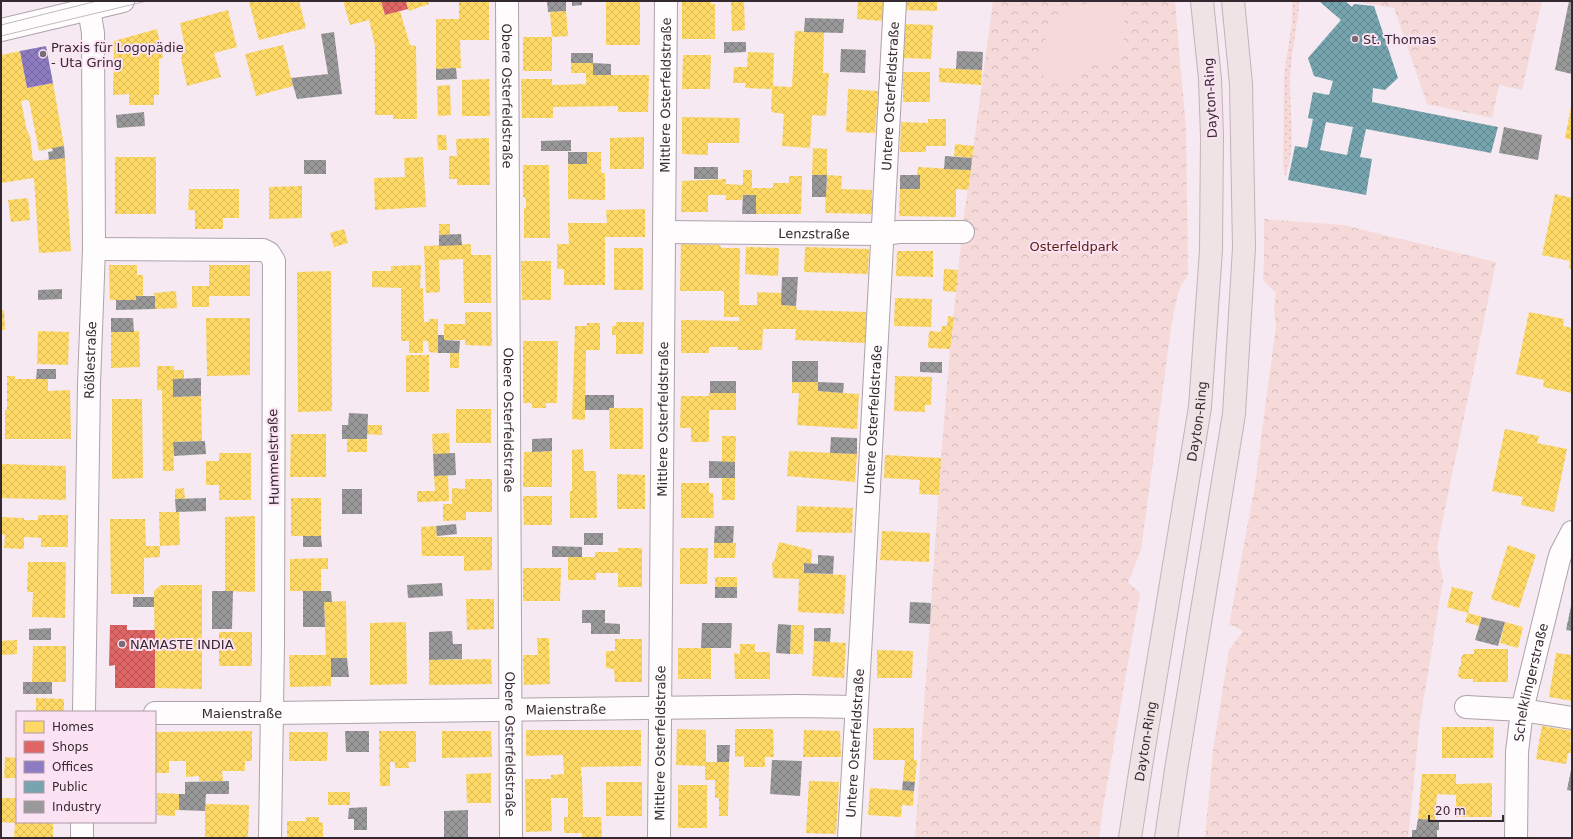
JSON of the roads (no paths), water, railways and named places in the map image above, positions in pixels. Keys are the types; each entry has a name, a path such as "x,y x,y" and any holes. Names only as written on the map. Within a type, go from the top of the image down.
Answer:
{"highway":[{"name":"Dayton-Ring","path":"1130,838 1200,407 1211,250 1212,136 1210,79 1202,1"},
{"path":"1166,838 1234,414 1244,248 1241,84 1233,1"}],"street":[{"path":"1,30 123,1"},
{"name":"Obere Osterfeldstraße","path":"507,1 512,838"},
{"name":"Mittlere Osterfeldstraße","path":"659,838 666,1"},
{"name":"Untere Osterfeldstraße","path":"849,838 895,1"},
{"name":"Rößlestraße","path":"84,711 88,444 94,249 93,33 89,9"},
{"name":"Lenzstraße","path":"665,232 882,234 899,232 963,232"},
{"name":"Hummelstraße","path":"94,249 263,250 269,253 274,261 270,838"},
{"name":"Schelklingerstraße","path":"1516,838 1517,752 1522,710 1559,559 1572,532"},
{"name":"Maienstraße","path":"156,713 511,711 856,706"},
{"path":"1466,706 1522,710 1572,718"},
{"path":"82,823 82,838"}],"tram line":[{"path":"1,25 97,1"},
{"path":"1,36 147,1"}],"place":[{"name":"St. Thomas","path":"1355,39"},
{"name":"Praxis für Logopädie - Uta Gring","path":"43,54"},
{"name":"NAMASTE INDIA","path":"122,644"}],"park label":[{"name":"Osterfeldpark","path":"1074,246"}]}
